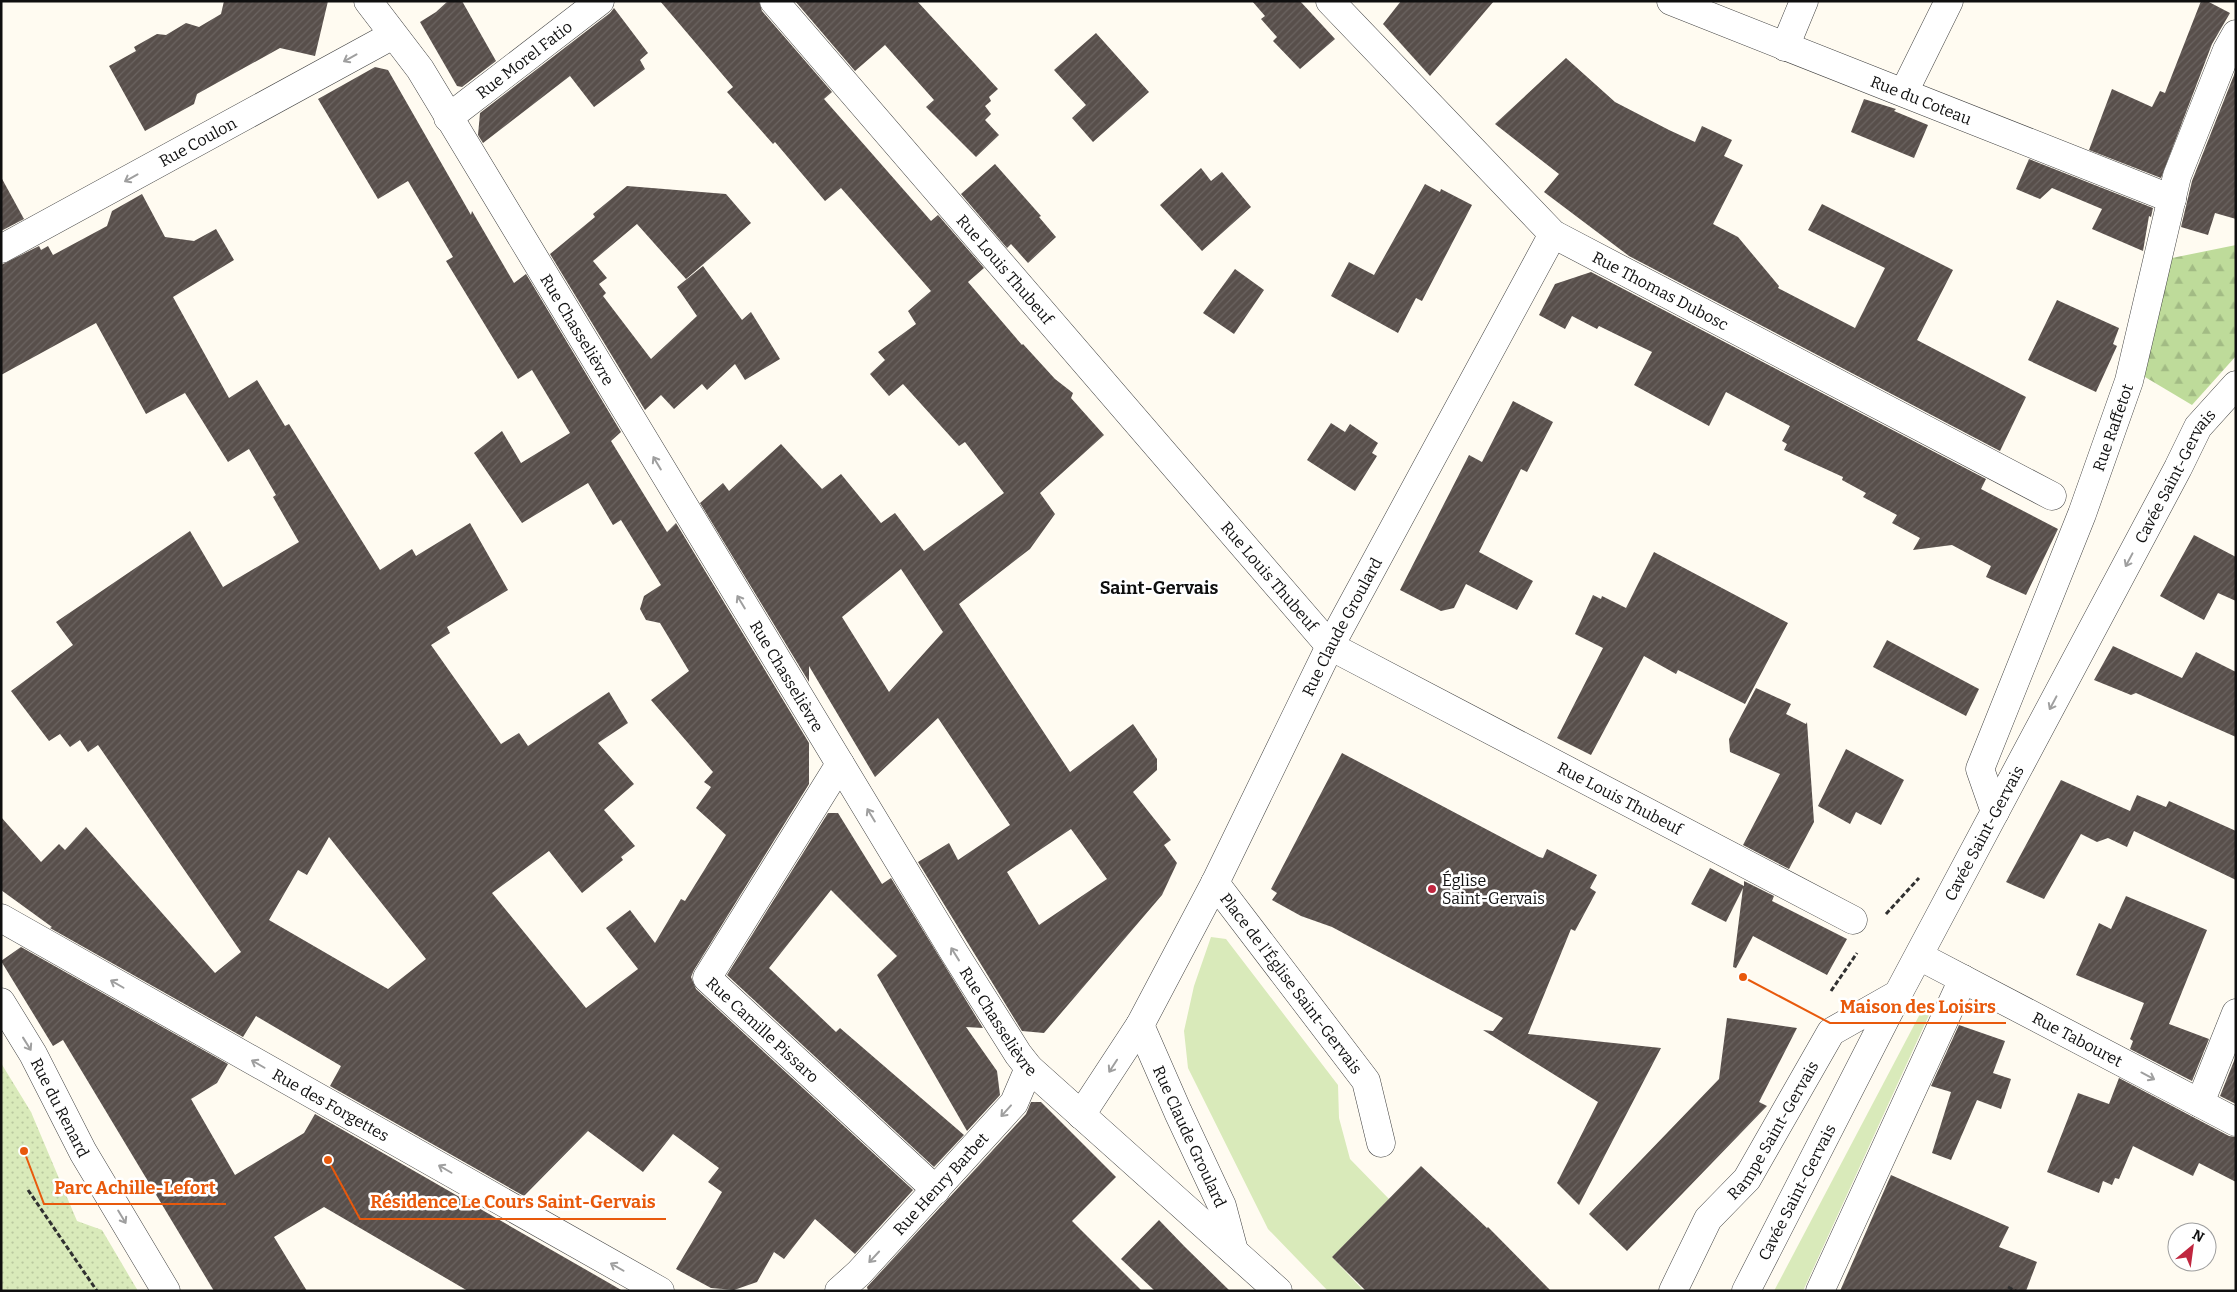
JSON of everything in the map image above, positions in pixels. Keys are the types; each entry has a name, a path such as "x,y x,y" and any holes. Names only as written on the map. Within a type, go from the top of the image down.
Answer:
{"street":[{"name":"Rue Chasselièvre","path":"368,1 420,69 955,954 1029,1068 1278,1291"},
{"name":"Rue Morel Fatio","path":"448,118 600,1"},
{"name":"Rue Louis Thubeuf","path":"774,1 1330,646 1862,925"},
{"name":"Rue Thomas Dubosc","path":"1330,1 1554,234 2052,496"},
{"name":"Rue du Coteau","path":"1671,1 2172,198"},
{"path":"1785,47 1804,1"},
{"path":"1904,92 1949,1"},
{"name":"Rue Raffetot","path":"1995,812 1980,769 2082,514 2129,381 2177,176 2227,50 2236,34"},
{"name":"Rue Coulon","path":"1,249 393,35"},
{"name":"Rue Claude Groulard","path":"1081,1116 1140,1025 1216,883 1330,646 1554,234"},
{"name":"Cavée Saint-Gervais","path":"1746,1291 1898,994 2198,427 2236,385"},
{"name":"Rue Camille Pissaro","path":"840,764 707,978 936,1190"},
{"name":"Place de l'Église Saint-Gervais","path":"1216,883 1366,1081 1380,1142"},
{"name":"Rue des Forgettes","path":"1,918 660,1291"},
{"name":"Rue Tabouret","path":"1919,956 2236,1122"},
{"path":"1820,1291 1963,979"},
{"name":"Rampe Saint-Gervais","path":"1672,1291 1708,1219 1747,1180 1831,1032 1898,994"},
{"name":"Rue du Renard","path":"1,1002 33,1054 84,1152 166,1291"},
{"path":"2200,1103 2236,1014"},
{"name":"Rue Claude Groulard","path":"1140,1025 1222,1206 1234,1251"},
{"name":"Rue Henry Barbet","path":"839,1291 859,1273 1014,1103 1029,1068"}],"path":[{"path":"1828,996 1862,925 1923,874"},
{"path":"28,1190 97,1291"},
{"path":"2008,1287 2016,1291"}],"green space":[{"path":"2236,245 2236,356 2192,405 2140,374 2172,258"},
{"path":"1211,937 1226,939 1338,1085 1339,1118 1350,1159 1389,1199 1332,1257 1364,1291 1328,1291 1268,1229 1188,1068 1184,1031 1194,986"},
{"path":"1927,1010 1929,1015 1803,1291 1774,1291 1921,1012"},
{"path":"1,1063 31,1112 77,1221 102,1230 138,1291 1,1291"}],"building":[{"path":"224,1 328,1 315,56 280,48 197,94 194,104 145,131 109,66 136,51 134,47 157,34 166,35 186,23 199,27 221,14"},
{"path":"448,1 462,1 496,61 462,87 457,86 420,22 436,12"},
{"path":"660,1 759,1 762,11 832,92 824,99 931,221 938,215 984,268 968,282 1022,345 1055,379 1073,393 1071,398 1104,435 1040,493 1055,514 1030,549 959,604 1070,772 1133,724 1157,759 1157,770 1133,792 1171,840 1164,845 1177,863 1162,895 1044,1033 1022,1031 918,862 949,843 958,860 1010,825 938,718 875,777 809,666 809,682 700,503 723,483 729,491 781,444 822,489 841,474 881,523 895,513 924,551 1004,493 965,442 959,446 903,384 889,396 870,374 885,360 878,352 916,324 908,311 931,291 841,188 825,201 775,142 773,144 727,92 733,87","holes":["901,569 943,632 889,692 842,617","1071,829 1107,879 1039,925 1007,872"]},
{"path":"795,1 917,1 998,89 989,97 991,101 985,106 991,114 985,120 999,135 976,157 926,107 934,100 885,45 855,71"},
{"path":"1252,1 1300,1 1335,39 1300,69 1273,41 1277,37 1261,19 1265,16"},
{"path":"1401,1 1494,1 1430,76 1383,24"},
{"path":"2201,1 2207,1 2230,13 2212,44 2161,178 2089,150 2112,89 2152,107 2160,91 2165,93"},
{"path":"614,8 648,53 640,60 645,69 594,107 570,76 483,143 478,135 480,113"},
{"path":"1096,33 1149,92 1093,142 1072,118 1086,105 1054,70"},
{"path":"1566,58 1615,102 1669,130 1695,142 1702,126 1732,140 1724,156 1743,165 1713,224 1738,237 1779,286 1778,288 1855,328 1885,268 1808,230 1822,204 1953,270 1917,340 2026,397 2000,451 1629,256 1544,192 1559,174 1495,124"},
{"path":"375,67 388,70 471,215 472,211 514,283 526,274 621,432 611,441 667,532 676,523 809,743 809,784 691,977 696,989 913,1190 855,1254 815,1219 784,1259 774,1252 757,1282 734,1290 711,1288 676,1269 722,1192 708,1182 719,1168 673,1134 643,1172 588,1131 524,1196 330,1086 341,1066 256,1016 243,1037 50,928 52,927 1,890 1,817 41,862 59,844 65,850 86,827 215,973 241,952 98,745 88,752 80,740 70,747 60,734 49,741 11,691 73,645 56,622 190,531 223,587 299,542 273,497 276,495 249,449 228,462 185,393 146,414 96,323 1,375 1,265 39,246 41,250 48,246 53,255 107,226 112,211 142,194 165,237 194,241 216,229 234,260 173,297 229,398 257,380 285,426 289,424 380,570 412,549 416,556 470,523 508,590 447,627 450,633 431,645 501,744 519,733 528,746 609,692 628,723 598,743 634,784 604,810 635,846 621,857 623,860 582,893 549,851 492,893 586,1008 638,969 606,928 630,910 655,943 681,899 685,901 726,835 696,808 711,787 704,782 713,772 651,700 689,671 660,623 646,620 640,609 644,596 661,585 621,520 613,525 588,483 522,523 474,453 502,431 521,463 570,433 532,370 518,379 446,261 453,257 408,181 378,199 318,99","holes":["329,837 426,959 388,989 269,920 298,870 307,875"]},
{"path":"2236,70 2236,219 2215,213 2208,235 2181,227 2192,181"},
{"path":"1864,99 1896,109 1894,111 1928,125 1914,158 1851,132"},
{"path":"2029,159 2153,208 2151,217 2149,216 2143,251 2092,229 2102,209 2052,188 2040,199 2016,189"},
{"path":"995,164 1041,216 1039,217 1056,237 1028,263 1011,244 1007,248 961,194"},
{"path":"1201,168 1211,181 1222,172 1251,207 1202,251 1160,205"},
{"path":"1,177 24,219 1,231"},
{"path":"1425,184 1440,192 1441,189 1472,205 1422,301 1416,298 1398,333 1331,296 1349,262 1374,275"},
{"path":"627,186 726,194 751,223 686,279 637,224 593,261 607,278 599,284 606,293 603,296 651,359 697,316 677,287 703,266 742,320 751,312 780,359 745,380 735,364 707,390 702,384 674,409 661,395 645,410 550,254 595,217 593,214"},
{"path":"1235,269 1264,290 1234,334 1203,313"},
{"path":"1591,272 1986,479 1981,489 2058,529 2026,595 1986,577 1991,566 1952,545 1913,550 1920,538 1892,523 1897,515 1863,497 1866,493 1842,480 1843,477 1784,450 1787,444 1782,441 1790,426 1726,392 1709,426 1634,385 1652,352 1599,326 1597,329 1572,316 1565,329 1539,315 1555,284"},
{"path":"2057,300 2119,328 2113,344 2117,346 2096,392 2028,360"},
{"path":"1513,401 1553,422 1527,472 1521,469 1479,552 1533,581 1517,610 1466,584 1454,608 1441,611 1400,590 1469,455 1482,462"},
{"path":"1331,423 1345,432 1350,424 1378,443 1372,453 1377,456 1355,491 1307,460"},
{"path":"2194,535 2236,557 2236,601 2218,593 2204,620 2160,596"},
{"path":"1654,552 1788,623 1745,704 1678,670 1676,674 1644,656 1591,755 1557,738 1603,648 1575,634 1593,595 1601,599 1602,596 1626,608"},
{"path":"1887,640 1979,689 1966,716 1873,667"},
{"path":"2113,646 2182,678 2196,652 2236,672 2236,737 2136,693 2131,695 2094,680"},
{"path":"1756,688 1791,704 1786,714 1806,724 1807,722 1814,822 1789,869 1743,845 1780,774 1730,752 1729,739"},
{"path":"1846,749 1904,780 1881,825 1856,812 1850,824 1818,806"},
{"name":"Église Saint-Gervais","path":"1342,753 1539,857 1543,858 1547,849 1597,875 1590,888 1596,892 1575,931 1571,929 1528,1034 1661,1048 1579,1205 1557,1183 1598,1102 1483,1030 1493,1031 1503,1018 1332,927 1301,916 1272,900 1277,893 1271,889"},
{"path":"2061,780 2130,811 2137,795 2166,807 2169,801 2236,831 2236,880 2134,831 2127,847 2108,838 2097,842 2081,834 2044,899 2006,882"},
{"path":"828,813 838,813 882,884 891,878 983,1028 966,1027 997,1071 1000,1095 967,1131 877,975 897,956 831,890 769,968 836,1032 840,1028 964,1135 934,1167 727,975"},
{"path":"1710,868 1744,886 1744,881 1774,896 1772,901 1847,939 1827,975 1753,936 1736,968 1733,967 1743,888 1726,922 1691,904"},
{"path":"2126,896 2207,930 2169,1024 2209,1039 2192,1081 2130,1049 2133,1041 2130,1039 2144,1003 2076,975 2099,923 2111,929"},
{"path":"21,947 228,1064 217,1083 191,1099 235,1175 304,1133 315,1114 623,1291 468,1291 324,1207 274,1237 307,1291 214,1291 63,1040 53,1046 1,961"},
{"path":"1727,1018 1797,1028 1759,1102 1767,1106 1627,1251 1589,1214 1719,1079"},
{"path":"1959,1025 2005,1041 1993,1073 2011,1079 2001,1109 1977,1100 1951,1160 1932,1153 1951,1092 1931,1086"},
{"path":"2236,1056 2236,1104 2220,1096"},
{"path":"2119,1078 2229,1136 2236,1137 2236,1182 2199,1163 2193,1176 2133,1146 2119,1179 2115,1178 2112,1185 2103,1181 2099,1193 2047,1172 2078,1093 2109,1104"},
{"path":"1031,1102 1041,1102 1116,1177 1072,1221 1142,1291 868,1291 867,1287 1026,1114"},
{"path":"1421,1166 1488,1227 1551,1291 1366,1291 1332,1257"},
{"path":"1891,1175 2009,1227 1999,1247 2037,1262 2026,1291 1840,1291"},
{"path":"1159,1220 1230,1291 1155,1291 1121,1259"}],"place":[{"name":"Église Saint-Gervais","path":"1432,889"},
{"name":"Maison des Loisirs","path":"1743,977"},
{"name":"Parc Achille-Lefort","path":"24,1151"},
{"name":"Résidence Le Cours Saint-Gervais","path":"328,1160"}],"district":[{"name":"Saint-Gervais","path":"1159,588"}]}
